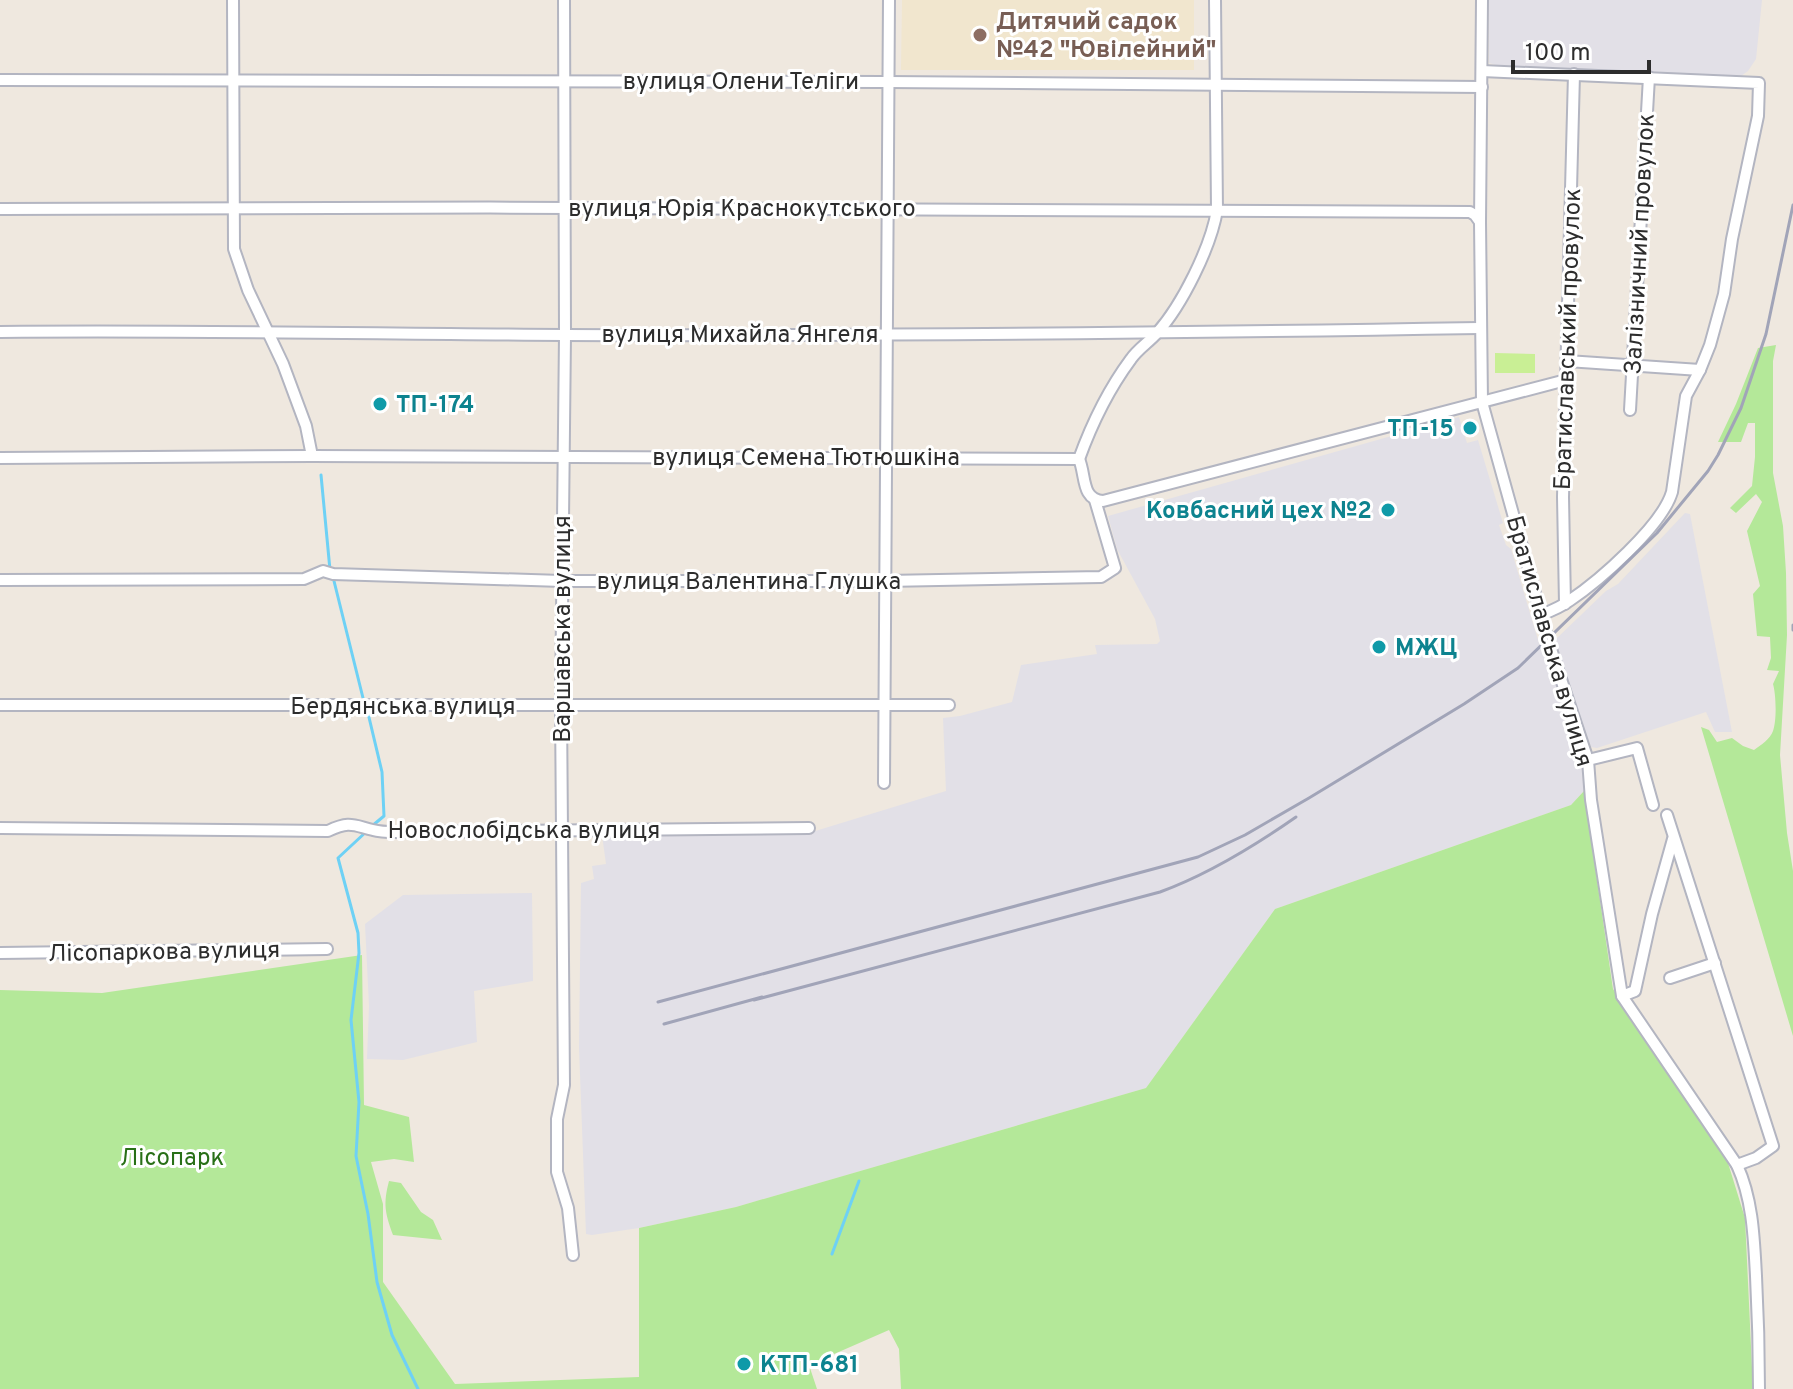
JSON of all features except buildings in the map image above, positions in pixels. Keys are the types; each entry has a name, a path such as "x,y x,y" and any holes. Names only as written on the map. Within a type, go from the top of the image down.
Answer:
{"street":[{"path":"233,0 234,249 248,290 283,364 306,426 312,456"},
{"name":"Варшавська вулиця","path":"564,0 566,208 561,706 564,1085 557,1119 556,1146 557,1172 568,1208 573,1255"},
{"path":"884,783 889,0"},
{"path":"1215,0 1217,210 1210,238 1173,311 1157,333 1132,357 1101,405 1079,459 1089,496 1095,500 1112,499 1566,380"},
{"name":"Братиславська вулиця","path":"1482,0 1482,402 1541,615 1588,760 1591,800 1622,996 1743,1177 1754,1235 1759,1389"},
{"path":"1482,71 1759,83 1758,116 1732,239 1724,294 1710,345 1686,396 1669,503 1656,522 1611,569 1565,604 1541,615"},
{"name":"Братиславський провулок","path":"1565,604 1563,497 1574,74"},
{"name":"Залізничний провулок","path":"1630,410 1649,77"},
{"name":"вулиця Олени Теліги","path":"0,80 1482,87"},
{"name":"вулиця Юрія Краснокутського","path":"0,209 887,208 1470,212 1480,222"},
{"name":"вулиця Михайла Янгеля","path":"0,332 565,335 1157,333 1480,328"},
{"path":"1567,361 1700,370"},
{"name":"вулиця Семена Тютюшкіна","path":"0,458 1079,459"},
{"name":"вулиця Валентина Глушка","path":"0,580 304,579 323,571 333,574 562,581 886,581 1101,577 1115,568 1095,500"},
{"name":"Бердянська вулиця","path":"0,705 949,705"},
{"path":"1588,760 1637,748 1653,805"},
{"path":"1667,815 1773,1146 1756,1158 1737,1165"},
{"name":"Новослобідська вулиця","path":"0,828 328,831 356,824 374,831 407,832 809,828"},
{"path":"1622,996 1635,991 1652,914 1674,837"},
{"name":"Лісопаркова вулиця","path":"0,953 327,949"},
{"path":"1670,978 1715,963"}],"shaded area":[{"path":"902,0 1194,0 1194,70 901,70"},
{"path":"1489,0 1762,0 1756,59 1748,71 1731,78 1496,65 1489,63"},
{"path":"1459,417 1467,443 1478,440 1503,523 1499,525 1506,545 1511,549 1543,655 1548,658 1581,763 1584,791 1571,805 1275,909 1146,1088 736,1207 639,1228 586,1234 579,1048 581,883 594,879 592,866 606,864 602,835 812,832 946,791 943,718 1012,702 1021,665 1097,654 1095,645 1157,644 1160,641 1155,619 1117,549 1108,516"},
{"path":"1685,513 1690,514 1732,732 1715,732 1706,712 1597,748 1591,747 1557,652 1556,639 1606,591 1618,584"},
{"path":"532,893 533,981 474,991 477,1042 403,1060 367,1059 369,1006 365,924 403,895"}],"green space":[{"path":"1776,345 1773,361 1773,473 1783,526 1786,573 1787,635 1780,755 1793,871 1793,1036 1701,727 1709,730 1717,742 1732,738 1754,750 1770,737 1774,726 1776,707 1773,684 1779,671 1767,670 1771,658 1770,637 1757,636 1753,594 1760,586 1747,531 1762,502 1756,494 1736,513 1730,508 1752,486 1755,423 1748,423 1741,442 1718,442 1758,348"},
{"path":"1495,353 1535,354 1535,373 1495,373"},
{"name":"Лісопарк","path":"1584,791 1613,989 1728,1163 1745,1218 1753,1389 901,1389 899,1349 889,1330 809,1365 817,1389 0,1389 0,990 102,993 362,955 364,1105 409,1117 414,1162 394,1159 371,1162 383,1204 383,1282 455,1384 639,1377 639,1228 736,1207 1146,1088 1275,909 1571,805"},
{"path":"389,1181 401,1183 421,1212 433,1220 442,1240 393,1235 386,1208"}],"waterway":[{"path":"321,475 330,570"},
{"path":"333,577 364,702"},
{"path":"367,709 382,772 384,816 372,826"},
{"path":"367,831 338,858 358,933 359,953 351,1020 359,1102 356,1156 377,1282 392,1335 418,1389"},
{"path":"832,1254 859,1181"}],"railway":[{"path":"658,1002 1198,857 1245,835 1309,798 1518,668 1657,533 1718,455 1741,408 1766,334 1793,205"},
{"path":"1793,625 1793,630"},
{"path":"754,1000 1160,892 1230,859 1296,817"},
{"path":"664,1024 762,997"}],"place":[{"name":"Дитячий садок №42 \"Ювілейний\"","path":"980,35"},
{"name":"ТП-174","path":"380,404"},
{"name":"ТП-15","path":"1470,428"},
{"name":"Ковбасний цех №2","path":"1388,510"},
{"name":"МЖЦ","path":"1379,647"},
{"name":"КТП-681","path":"744,1364"}]}
